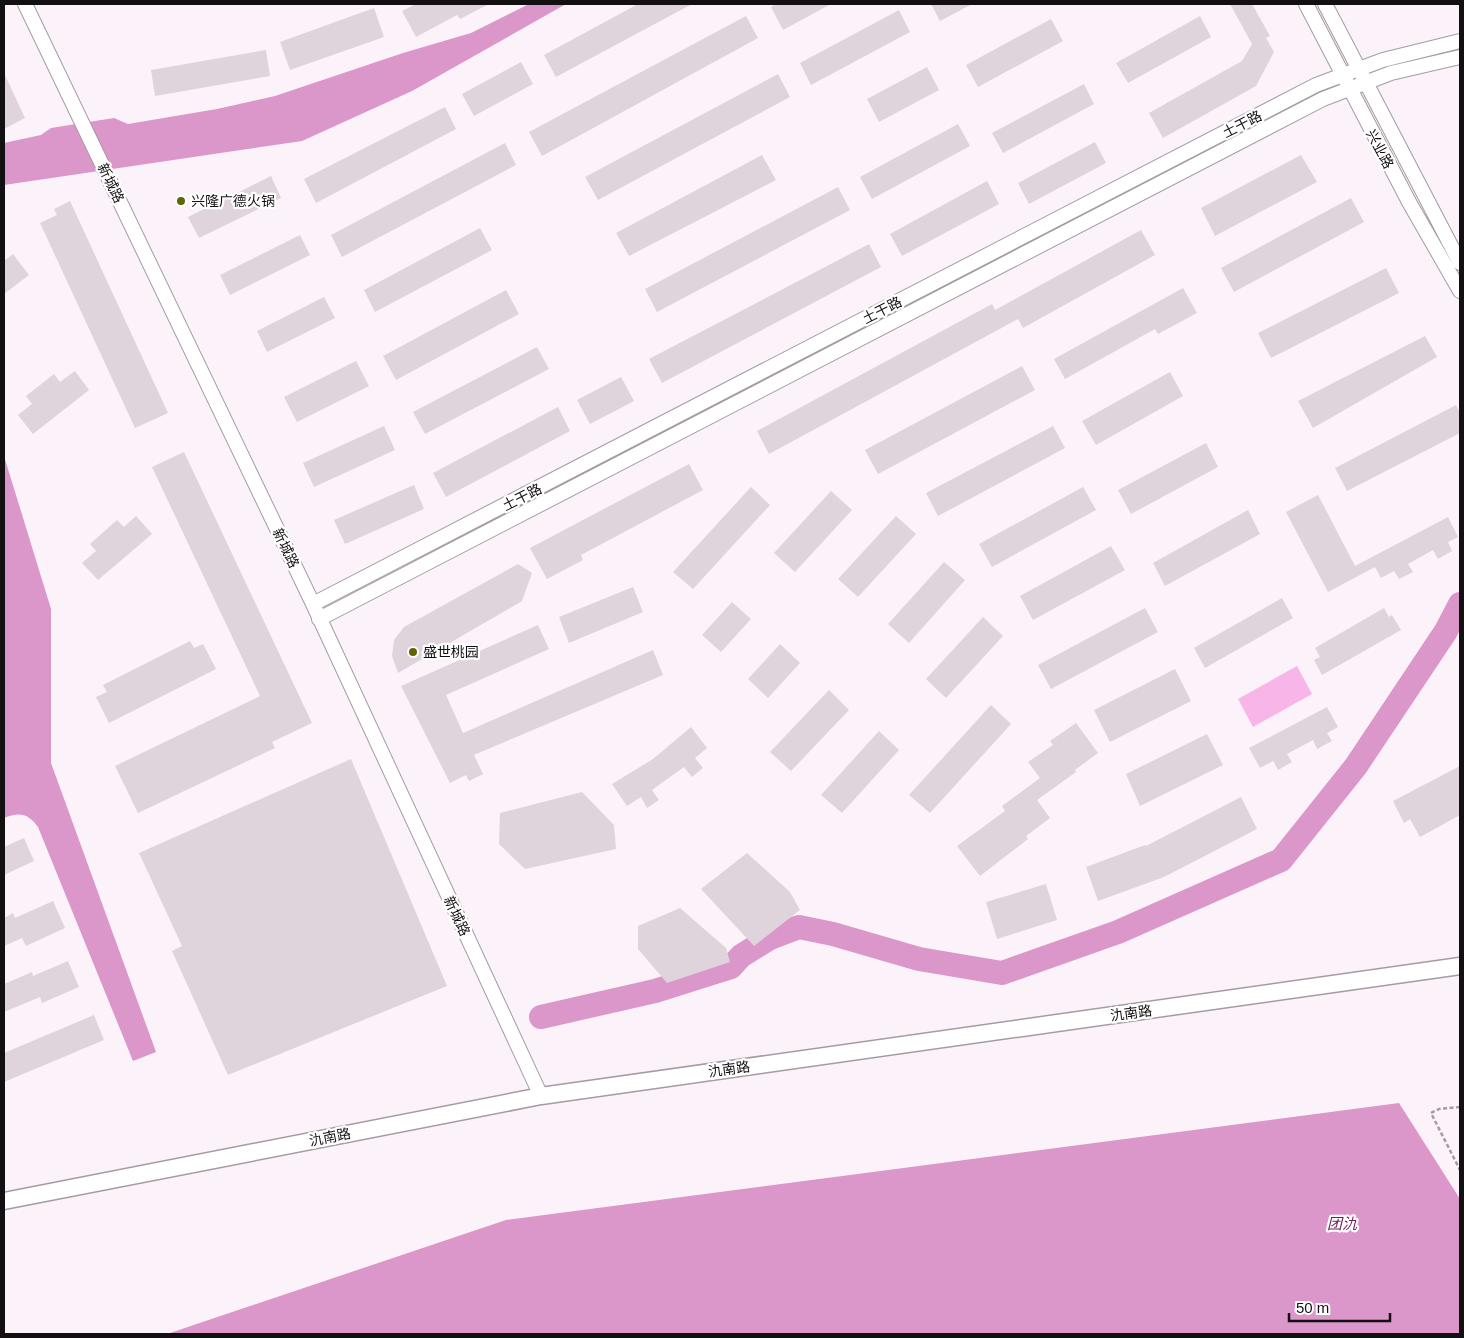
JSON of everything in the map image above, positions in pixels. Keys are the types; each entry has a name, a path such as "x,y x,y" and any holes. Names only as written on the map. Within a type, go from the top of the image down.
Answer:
{"main road":[{"name":"氿南路","path":"4,1201 540,1096 1460,966"}],"street":[{"name":"新城路","path":"25,4 313,604 540,1096"},
{"name":"兴业路","path":"1306,4 1409,202 1460,292"},
{"name":"兴业路","path":"1325,4 1460,263"},
{"name":"土干路","path":"313,604 1308,90 1383,60 1460,41"},
{"name":"土干路","path":"320,619 1314,103 1367,82 1460,57"}],"path":[{"path":"1460,1107 1440,1109 1431,1113 1460,1170"}],"shaded area":[{"path":"1297,666 1312,694 1253,727 1238,699"}],"water":[{"path":"529,4 566,4 412,91 302,141 4,185 4,143 41,135 51,128 114,118 128,124 217,109 275,96 403,53 471,33"},
{"path":"4,456 51,609 51,763 156,1052 133,1061 38,827 27,816 14,815 4,818"},
{"name":"团氿","path":"1399,1103 1460,1199 1460,1334 167,1334 506,1220"}],"building":[{"path":"416,4 489,4 460,19 457,15 416,37 402,11"},
{"path":"638,4 692,4 556,77 544,55"},
{"path":"776,4 831,4 783,30 771,7"},
{"path":"931,4 972,4 940,21"},
{"path":"1230,4 1252,4 1270,36 1266,38 1274,52 1256,86 1163,138 1149,113 1242,61 1252,44"},
{"path":"374,8 384,37 290,70 280,42"},
{"path":"899,10 910,32 811,85 800,63"},
{"path":"746,16 758,38 542,156 529,132"},
{"path":"1200,16 1211,37 1128,83 1116,63"},
{"path":"1051,19 1063,41 978,87 966,65"},
{"path":"266,50 270,76 155,96 151,70"},
{"path":"521,62 533,84 474,116 462,94"},
{"path":"927,67 939,90 879,122 867,99"},
{"path":"4,73 25,118 4,129"},
{"path":"778,74 790,97 598,200 585,177"},
{"path":"1084,84 1094,104 1003,153 992,133"},
{"path":"445,107 456,129 316,203 304,179"},
{"path":"958,124 970,146 872,199 860,177"},
{"path":"1095,142 1106,163 1029,204 1018,183"},
{"path":"505,143 516,165 342,257 331,235"},
{"path":"762,155 776,180 629,256 616,233"},
{"path":"1301,155 1317,182 1215,236 1201,208"},
{"path":"271,176 281,198 199,238 188,217"},
{"path":"987,181 999,204 902,256 890,234"},
{"path":"838,187 850,210 657,312 645,289"},
{"path":"1351,198 1364,222 1234,292 1221,268"},
{"path":"70,201 168,413 135,428 40,223 57,215 54,209"},
{"path":"480,228 492,250 375,312 364,290"},
{"path":"1141,230 1155,255 1023,328 1018,319 769,454 757,431 992,304 995,310"},
{"path":"300,235 310,255 230,295 220,275"},
{"path":"869,244 881,267 662,383 649,359"},
{"path":"13,254 29,275 4,294 4,261"},
{"path":"1386,268 1399,293 1271,358 1258,333"},
{"path":"1183,288 1197,313 1158,334 1155,329 1065,379 1054,359"},
{"path":"506,290 519,314 396,380 383,356"},
{"path":"324,297 335,318 267,352 257,331"},
{"path":"1425,336 1437,357 1313,428 1298,401"},
{"path":"537,347 549,369 425,434 413,412"},
{"path":"356,361 369,386 297,422 284,397"},
{"path":"1022,366 1035,390 878,474 865,450"},
{"path":"75,371 89,390 33,434 18,415 32,404 26,396 54,374 60,382"},
{"path":"1170,372 1183,396 1096,445 1082,421"},
{"path":"621,377 634,401 590,424 577,400"},
{"path":"1456,405 1460,413 1460,433 1347,491 1335,468"},
{"path":"558,407 570,431 446,497 433,473"},
{"path":"384,426 395,450 314,487 303,463"},
{"path":"1053,426 1065,448 938,516 926,493"},
{"path":"1206,443 1218,467 1131,514 1118,490"},
{"path":"184,452 312,723 272,742 275,748 138,813 115,766 260,696 152,467"},
{"path":"689,464 703,490 581,555 583,560 547,579 530,548"},
{"path":"414,485 424,509 345,544 334,520"},
{"path":"751,487 770,505 693,589 673,572"},
{"path":"1083,487 1096,510 992,567 979,544"},
{"path":"831,491 852,510 795,572 774,553"},
{"path":"1318,495 1355,566 1448,517 1458,537 1448,542 1452,551 1438,559 1433,550 1408,564 1413,572 1399,579 1394,571 1381,578 1375,567 1328,592 1286,512"},
{"path":"1248,510 1260,534 1165,586 1153,563"},
{"path":"136,516 152,534 98,580 82,563 96,551 90,544 117,520 124,527"},
{"path":"896,516 916,534 858,597 838,579"},
{"path":"1111,546 1125,570 1033,620 1020,596"},
{"path":"944,562 965,580 909,643 888,624"},
{"path":"518,564 532,573 522,601 398,673 392,656 394,640 404,627"},
{"path":"633,587 643,612 569,643 559,617"},
{"path":"1282,598 1293,618 1205,668 1194,648"},
{"path":"732,602 751,619 721,652 702,635"},
{"path":"1145,608 1158,632 1051,689 1038,665"},
{"path":"1384,608 1389,617 1392,615 1401,630 1322,675 1314,660 1320,657 1315,648"},
{"path":"983,617 1003,636 946,698 926,679"},
{"path":"538,625 549,649 446,695 463,733 653,650 663,675 474,755 483,774 469,781 466,775 450,783 401,686"},
{"path":"190,641 194,648 203,644 216,669 109,723 96,697 107,692 103,685"},
{"path":"780,644 800,663 768,698 748,679"},
{"path":"1175,669 1191,701 1110,742 1094,710"},
{"path":"829,690 849,710 791,771 770,752"},
{"path":"991,705 1011,724 930,813 909,795"},
{"path":"1327,707 1338,727 1327,733 1332,741 1317,749 1313,740 1287,754 1292,762 1278,770 1273,761 1260,768 1249,748"},
{"path":"1076,723 1098,753 1075,770 1076,772 1037,800 1050,818 1026,836 1028,839 980,876 957,846 1005,811 1002,806 1040,778 1028,762 1053,745 1050,741"},
{"path":"691,727 707,748 695,758 703,768 692,777 684,767 652,790 659,800 647,808 641,797 627,806 612,784 653,759"},
{"path":"879,731 899,750 842,813 821,795"},
{"path":"1207,734 1223,765 1140,806 1126,774"},
{"path":"351,759 447,986 228,1075 172,951 182,946 139,853"},
{"path":"1460,766 1460,815 1420,837 1410,819 1404,823 1393,801"},
{"path":"582,792 614,825 616,849 525,869 499,844 500,813"},
{"path":"1241,797 1257,829 1164,877 1098,901 1086,867 1146,846"},
{"path":"24,838 34,861 4,875 4,847"},
{"path":"747,853 790,892 800,910 754,946 701,889"},
{"path":"1046,884 1057,920 997,939 986,902"},
{"path":"53,901 65,928 26,946 22,938 4,946 4,918 13,913 15,918"},
{"path":"680,908 726,948 730,962 667,983 638,949 638,926"},
{"path":"68,961 79,987 42,1003 40,997 4,1012 4,984 32,972 33,976"},
{"path":"94,1015 104,1040 4,1082 4,1053"}],"waterway":[{"path":"541,1017 655,991 731,967 741,956 770,938 799,927 833,934 919,959 1002,973 1118,932 1281,860 1356,766 1446,631 1460,604"}],"place":[{"name":"兴隆广德火锅","path":"181,201"},
{"name":"盛世桃园","path":"413,652"}]}
